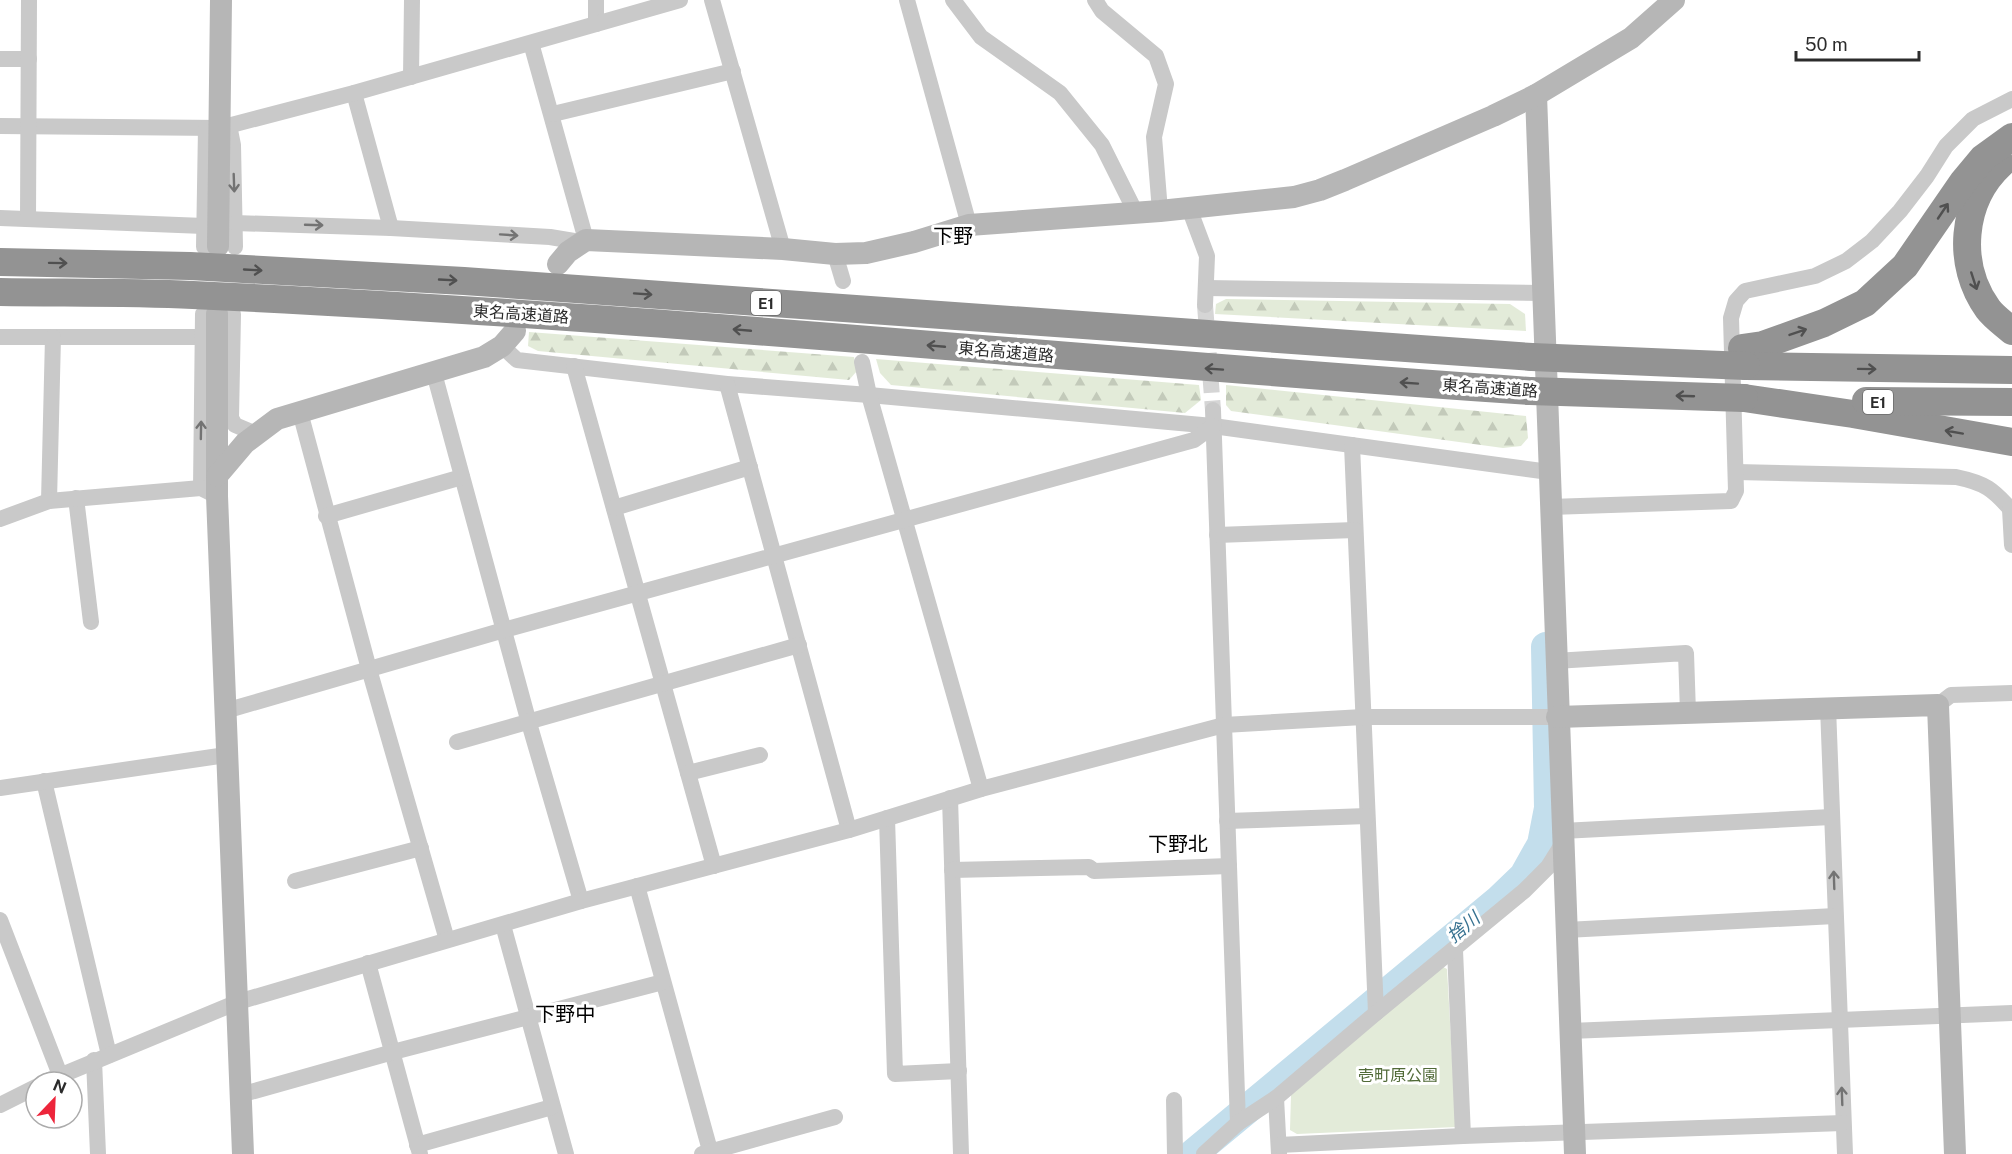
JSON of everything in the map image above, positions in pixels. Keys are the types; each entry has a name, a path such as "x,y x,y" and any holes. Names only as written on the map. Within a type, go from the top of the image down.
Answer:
{"highway":[{"path":"1744,357 1763,345 1824,323 1864,303 1905,266 1963,182 1983,158 2012,137"},
{"path":"2012,155 1994,171 1975,199 1966,235 1968,262 1975,288 1989,310 2012,331"},
{"name":"東名高速道路","path":"0,262 190,266 464,281 1261,339 1531,351 1744,357 1938,370 2012,370"},
{"name":"東名高速道路","path":"0,292 190,295 476,311 749,330 1332,378 1530,391 1900,402 2012,402"},
{"path":"1744,398 1854,414 2012,442"}],"street":[{"path":"28,219 29,0"},
{"path":"219,247 218,127 221,0"},
{"path":"411,77 412,0"},
{"path":"596,0 596,24"},
{"path":"0,126 218,127 354,93 680,0"},
{"path":"712,0 783,249"},
{"path":"907,0 969,225"},
{"path":"953,0 981,37 1060,93 1102,145 1136,213"},
{"path":"1095,0 1102,11 1156,56 1166,84 1154,137 1160,211"},
{"path":"235,223 391,228 583,241 783,249 835,254 866,253 914,242 969,225 1160,211 1294,197 1320,190 1493,116 1536,95 1631,38 1674,0"},
{"path":"531,43 553,114 583,241"},
{"path":"0,59 29,59"},
{"path":"553,114 733,71"},
{"path":"354,93 391,228"},
{"path":"1536,95 1574,1143"},
{"path":"1550,507 1731,501 1736,491 1731,318 1736,301 1745,291 1815,276 1846,261 1872,241 1900,211 1927,176 1946,146 1973,118 2012,99"},
{"path":"218,127 233,145 235,223 219,247"},
{"path":"218,127 204,226 219,247"},
{"path":"1189,208 1207,256 1205,305"},
{"path":"0,218 204,226"},
{"path":"558,264 568,252 583,241"},
{"path":"835,254 843,281"},
{"path":"1206,288 1543,293"},
{"path":"218,314 202,337 225,711 243,1154"},
{"path":"218,314 231,418 235,425 256,434"},
{"path":"211,487 218,314"},
{"path":"0,337 202,337"},
{"path":"49,501 53,337"},
{"path":"0,519 49,501 211,487 256,434 276,419 484,357 509,339 517,360 727,384 1213,418 1352,445 1549,472"},
{"path":"862,362 981,789"},
{"path":"574,366 714,866"},
{"path":"434,373 529,723 581,901"},
{"path":"727,384 849,830"},
{"path":"300,412 326,516 447,940"},
{"path":"225,711 638,592 1194,440 1213,418"},
{"path":"1213,418 1238,1123"},
{"path":"1352,445 1376,1013"},
{"path":"614,508 750,467"},
{"path":"1736,472 1956,477 1976,481 1996,493 2011,510 2012,545"},
{"path":"326,516 462,477"},
{"path":"76,498 91,622"},
{"path":"1216,535 1355,530"},
{"path":"457,742 799,645"},
{"path":"1555,661 1686,653 1688,713"},
{"path":"73,1070 238,1002 368,963 581,901 849,830 981,789 1224,725 1363,717 1557,717 1938,705 1951,695 2012,693"},
{"path":"1938,705 1955,1154"},
{"path":"1828,707 1845,1154"},
{"path":"0,788 226,755"},
{"path":"688,773 760,755"},
{"path":"44,781 102,1058 98,1154"},
{"path":"950,798 961,1154"},
{"path":"1227,821 1367,816"},
{"path":"1562,837 1832,817"},
{"path":"887,818 895,1074 959,1071"},
{"path":"1204,1154 1238,1123 1276,1098 1524,891 1548,867 1562,837"},
{"path":"295,881 421,848"},
{"path":"952,870 1089,867 1094,871 1229,866"},
{"path":"637,886 708,1153 835,1117"},
{"path":"1566,930 1835,916"},
{"path":"0,920 50,1070"},
{"path":"503,925 566,1154"},
{"path":"1455,950 1463,1136"},
{"path":"368,963 419,1150 552,1107"},
{"path":"240,1095 393,1052 663,982"},
{"path":"1570,1031 2012,1013"},
{"path":"0,1105 24,1093"},
{"path":"1276,1098 1279,1150 1463,1136 1574,1143 1843,1123"},
{"path":"1174,1100 1175,1154"}],"green space":[{"path":"1226,299 1510,304 1525,314 1526,331 1215,314 1216,304"},
{"path":"529,332 854,357 857,371 849,380 538,351 528,346"},
{"path":"876,359 1199,385 1201,400 1185,413 891,385 880,373"},
{"path":"1226,385 1526,416 1528,438 1521,446 1503,448 1231,411 1226,405"},
{"name":"壱町原公園","path":"1441,966 1447,969 1456,1127 1297,1134 1290,1130 1291,1095"}],"waterway":[{"name":"捨川","path":"1193,1154 1499,900 1524,876 1542,844 1549,808 1546,647"}],"tunnel":[{"path":"1205,305 1213,410"}],"district":[{"name":"下野","path":"953,236"},
{"name":"下野北","path":"1178,844"},
{"name":"下野中","path":"565,1014"}]}
